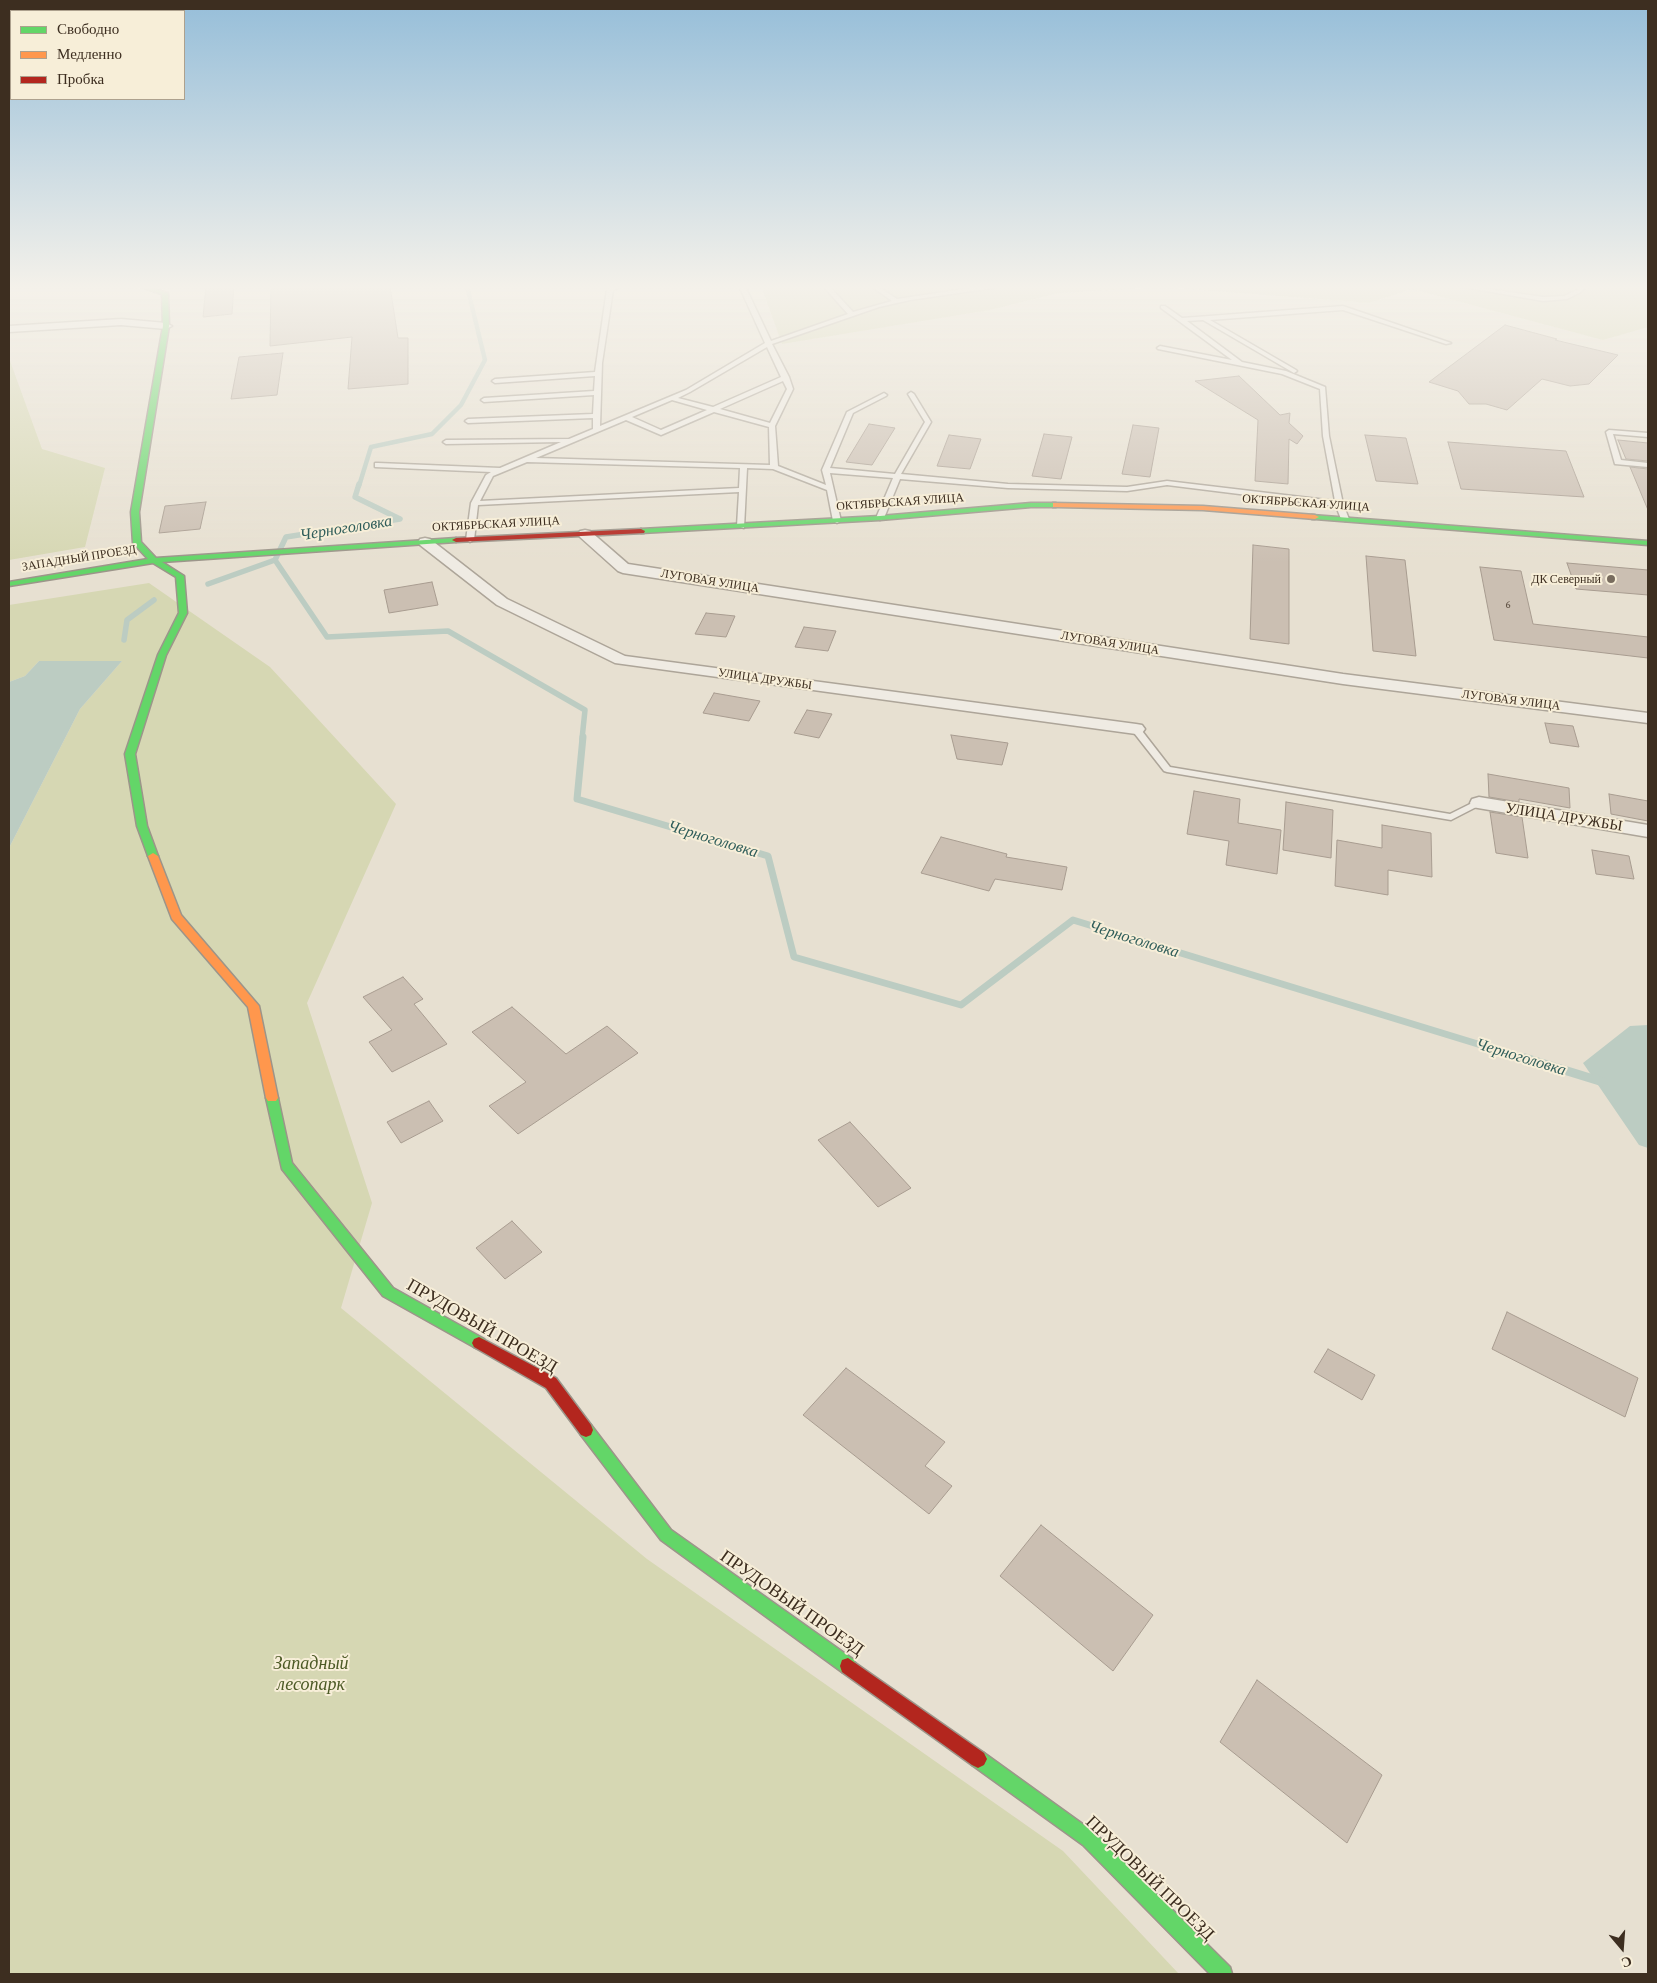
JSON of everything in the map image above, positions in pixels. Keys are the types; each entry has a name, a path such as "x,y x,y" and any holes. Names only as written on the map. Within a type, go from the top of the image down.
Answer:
{"street":[{"path":"154,560 137,543 135,512 157,379"},
{"name":"ОКТЯБРЬСКАЯ УЛИЦА","path":"154,560 426,542 837,521 1031,505 1203,508 1648,543"},
{"name":"ЛУГОВАЯ УЛИЦА","path":"585,534 623,568 1343,679 1648,718"},
{"name":"УЛИЦА ДРУЖБЫ","path":"426,542 502,602 621,660 1136,729"},
{"name":"ЗАПАДНЫЙ ПРОЕЗД","path":"9,584 154,560"},
{"name":"ПРУДОВЫЙ ПРОЕЗД","path":"154,560 180,576 183,613 162,654 130,754 142,826 176,916 253,1006 286,1165 388,1292 551,1384 666,1535 1089,1839 1223,1974"},
{"name":"УЛИЦА ДРУЖБЫ","path":"1479,803 1648,831"}],"lane":[{"path":"495,381 531,379"},
{"path":"596,430 598,379"},
{"path":"470,540 475,503 490,474 672,398 709,379"},
{"path":"626,417 661,433 783,379"},
{"path":"774,466 772,426 790,390 786,379"},
{"path":"1300,379 1323,388"},
{"path":"1307,379 1323,388"},
{"path":"1323,388 1326,436 1339,504 1345,519"},
{"path":"484,400 597,393"},
{"path":"880,518 897,476 928,422 911,394"},
{"path":"837,521 826,470 850,412 884,395"},
{"path":"672,398 772,426"},
{"path":"468,421 596,416"},
{"path":"1648,436 1609,432 1618,462 1648,465"},
{"path":"446,442 572,440"},
{"path":"525,460 774,466 830,489"},
{"path":"378,465 501,470"},
{"path":"741,526 744,466"},
{"path":"826,470 1008,486 1127,489 1167,483 1339,504"},
{"path":"475,503 743,490"},
{"path":"1136,729 1167,768 1452,817 1479,803"}],"green space":[{"path":"9,379 16,379 42,449 105,468 85,547 9,560"},
{"name":"Западный лесопарк","path":"149,583 270,667 396,804 307,1003 372,1203 341,1308 647,1559 1063,1851 1179,1974 9,1974 9,848 80,709 122,661 39,661 25,676 9,682 9,605"}],"shaded area":[{"path":"39,661 122,661 80,709 9,848 9,682 25,676"},
{"path":"1648,1025 1648,1148 1639,1145 1583,1063 1630,1026"}],"building":[{"path":"235,379 279,379 277,395 231,399"},
{"path":"349,379 408,379 408,384 348,389"},
{"path":"1242,379 1280,415 1290,413 1289,423 1303,436 1297,444 1289,439 1288,484 1255,481 1258,420 1195,381"},
{"path":"1434,379 1594,379 1589,384 1570,386 1542,379 1507,410 1486,404 1469,404 1458,391 1429,382"},
{"path":"869,424 895,428 872,465 846,462"},
{"path":"1133,425 1159,428 1150,477 1122,474"},
{"path":"1044,434 1072,437 1061,479 1032,476"},
{"path":"949,435 981,439 970,469 937,466"},
{"path":"1365,435 1406,438 1418,484 1376,481"},
{"path":"1618,440 1648,443 1648,461 1626,459"},
{"path":"1448,442 1566,451 1584,497 1461,489"},
{"path":"1630,467 1648,469 1648,510"},
{"path":"206,502 200,529 159,533 165,506"},
{"path":"1253,545 1289,549 1289,644 1250,639"},
{"path":"1366,556 1405,560 1416,656 1373,651"},
{"name":"ДК Северный","path":"1567,563 1648,570 1648,595 1576,589"},
{"path":"1480,567 1521,571 1533,624 1648,637 1648,658 1494,640"},
{"path":"432,582 438,605 389,613 384,590"},
{"path":"706,613 735,616 726,637 695,634"},
{"path":"804,627 836,631 828,651 795,647"},
{"path":"714,693 760,701 749,721 703,713"},
{"path":"807,710 832,714 819,738 794,733"},
{"path":"1545,723 1573,726 1579,747 1550,743"},
{"path":"951,735 1008,743 1002,765 957,759"},
{"path":"1488,774 1569,788 1570,808 1519,799 1519,802 1489,797"},
{"path":"1194,791 1240,799 1238,823 1281,830 1277,874 1226,865 1229,841 1187,834"},
{"path":"1609,794 1648,801 1648,821 1611,814"},
{"path":"1286,802 1333,810 1331,858 1283,850"},
{"path":"1490,812 1522,817 1528,858 1496,853"},
{"path":"1382,825 1431,833 1432,877 1388,870 1388,895 1335,886 1337,840 1382,848"},
{"path":"941,837 1007,854 1006,857 1067,867 1062,890 995,879 989,891 921,873"},
{"path":"1592,850 1629,856 1634,879 1596,874"},
{"path":"403,977 423,999 414,1004 447,1044 392,1072 369,1042 392,1030 363,997"},
{"path":"512,1007 566,1054 607,1026 638,1053 518,1134 489,1106 526,1082 472,1032"},
{"path":"429,1101 443,1121 401,1143 387,1122"},
{"path":"850,1122 911,1188 878,1207 818,1140"},
{"path":"512,1221 542,1252 505,1279 476,1248"},
{"path":"1507,1312 1638,1378 1625,1417 1492,1349"},
{"path":"1328,1349 1375,1375 1362,1400 1314,1372"},
{"path":"846,1368 945,1442 925,1466 952,1486 929,1514 803,1415"},
{"path":"1041,1525 1153,1615 1113,1671 1000,1576"},
{"path":"1257,1680 1382,1775 1347,1843 1220,1742"}],"waterway":[{"name":"Черноголовка","path":"359,486 371,447 432,434 461,405 475,379"},
{"name":"Черноголовка","path":"275,560 286,537 400,519 355,497 359,484"},
{"path":"208,584 275,560"},
{"name":"Черноголовка","path":"275,560 327,637 448,631 585,710 582,739"},
{"path":"124,640 127,620 154,600"},
{"name":"Черноголовка","path":"583,737 577,799 768,856 794,957 961,1005 1073,920 1530,1060"},
{"name":"Черноголовка","path":"1525,1058 1603,1082"}],"traffic: fast":[{"path":"153,856 142,826 130,754 162,655 183,613 180,576 154,560 137,543 135,512 157,379"},
{"path":"641,531 880,518 1031,505 1056,505"},
{"path":"1315,517 1648,543"},
{"path":"9,584 154,560 456,540"},
{"path":"272,1098 286,1165 388,1292 479,1343"},
{"path":"586,1430 666,1535 848,1666"},
{"path":"978,1759 1089,1839 1223,1974"}],"traffic: slow":[{"path":"1056,505 1203,508 1315,517"},
{"path":"153,856 176,916 253,1006 272,1098"}],"traffic: jam":[{"path":"456,540 641,531"},
{"path":"479,1343 551,1383 586,1430"},
{"path":"848,1666 978,1759"}],"place":[{"name":"ДК Северный","path":"1611,579"}]}
